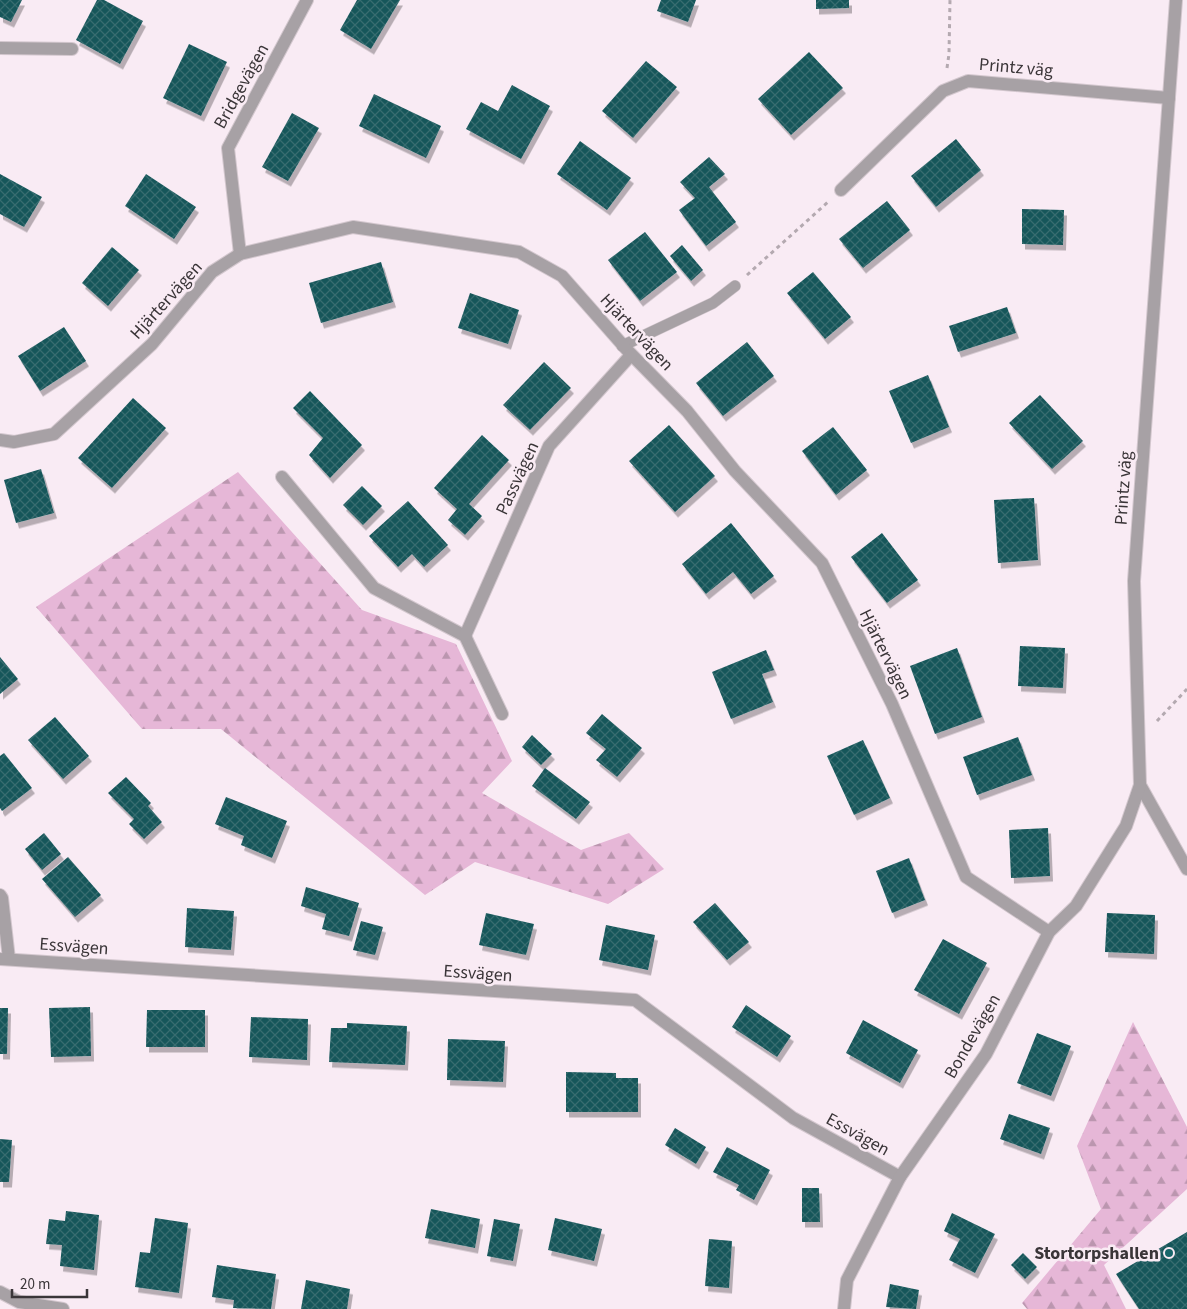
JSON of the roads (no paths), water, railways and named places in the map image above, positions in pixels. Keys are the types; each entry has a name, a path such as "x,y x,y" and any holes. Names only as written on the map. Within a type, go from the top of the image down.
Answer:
{"street":[{"name":"Bridgevägen","path":"240,254 228,148 308,0"},
{"name":"Printz väg","path":"1176,0 1134,581 1140,785 1187,869"},
{"path":"0,48 72,49"},
{"name":"Printz väg","path":"841,190 944,91 968,81 1169,98"},
{"name":"Hjärtervägen","path":"0,440 14,442 54,434 152,344 212,272 240,254 353,227 518,252 562,276 622,346 687,411 735,471 822,563 892,704 966,877 1049,932"},
{"name":"Passvägen","path":"464,636 550,446 631,355"},
{"path":"282,477 374,588 464,636 502,714"},
{"name":"Bondevägen","path":"844,1309 847,1280 900,1177 986,1054 1049,932 1076,906 1126,826 1140,785"},
{"path":"0,895 2,898 4,959"},
{"name":"Essvägen","path":"4,959 208,974 635,1000 793,1118 900,1177"},
{"path":"0,1292 19,1302 63,1309"}],"lane":[{"path":"622,346 713,303 735,286"}],"place":[{"name":"Stortorpshallen","path":"1169,1253"}]}
